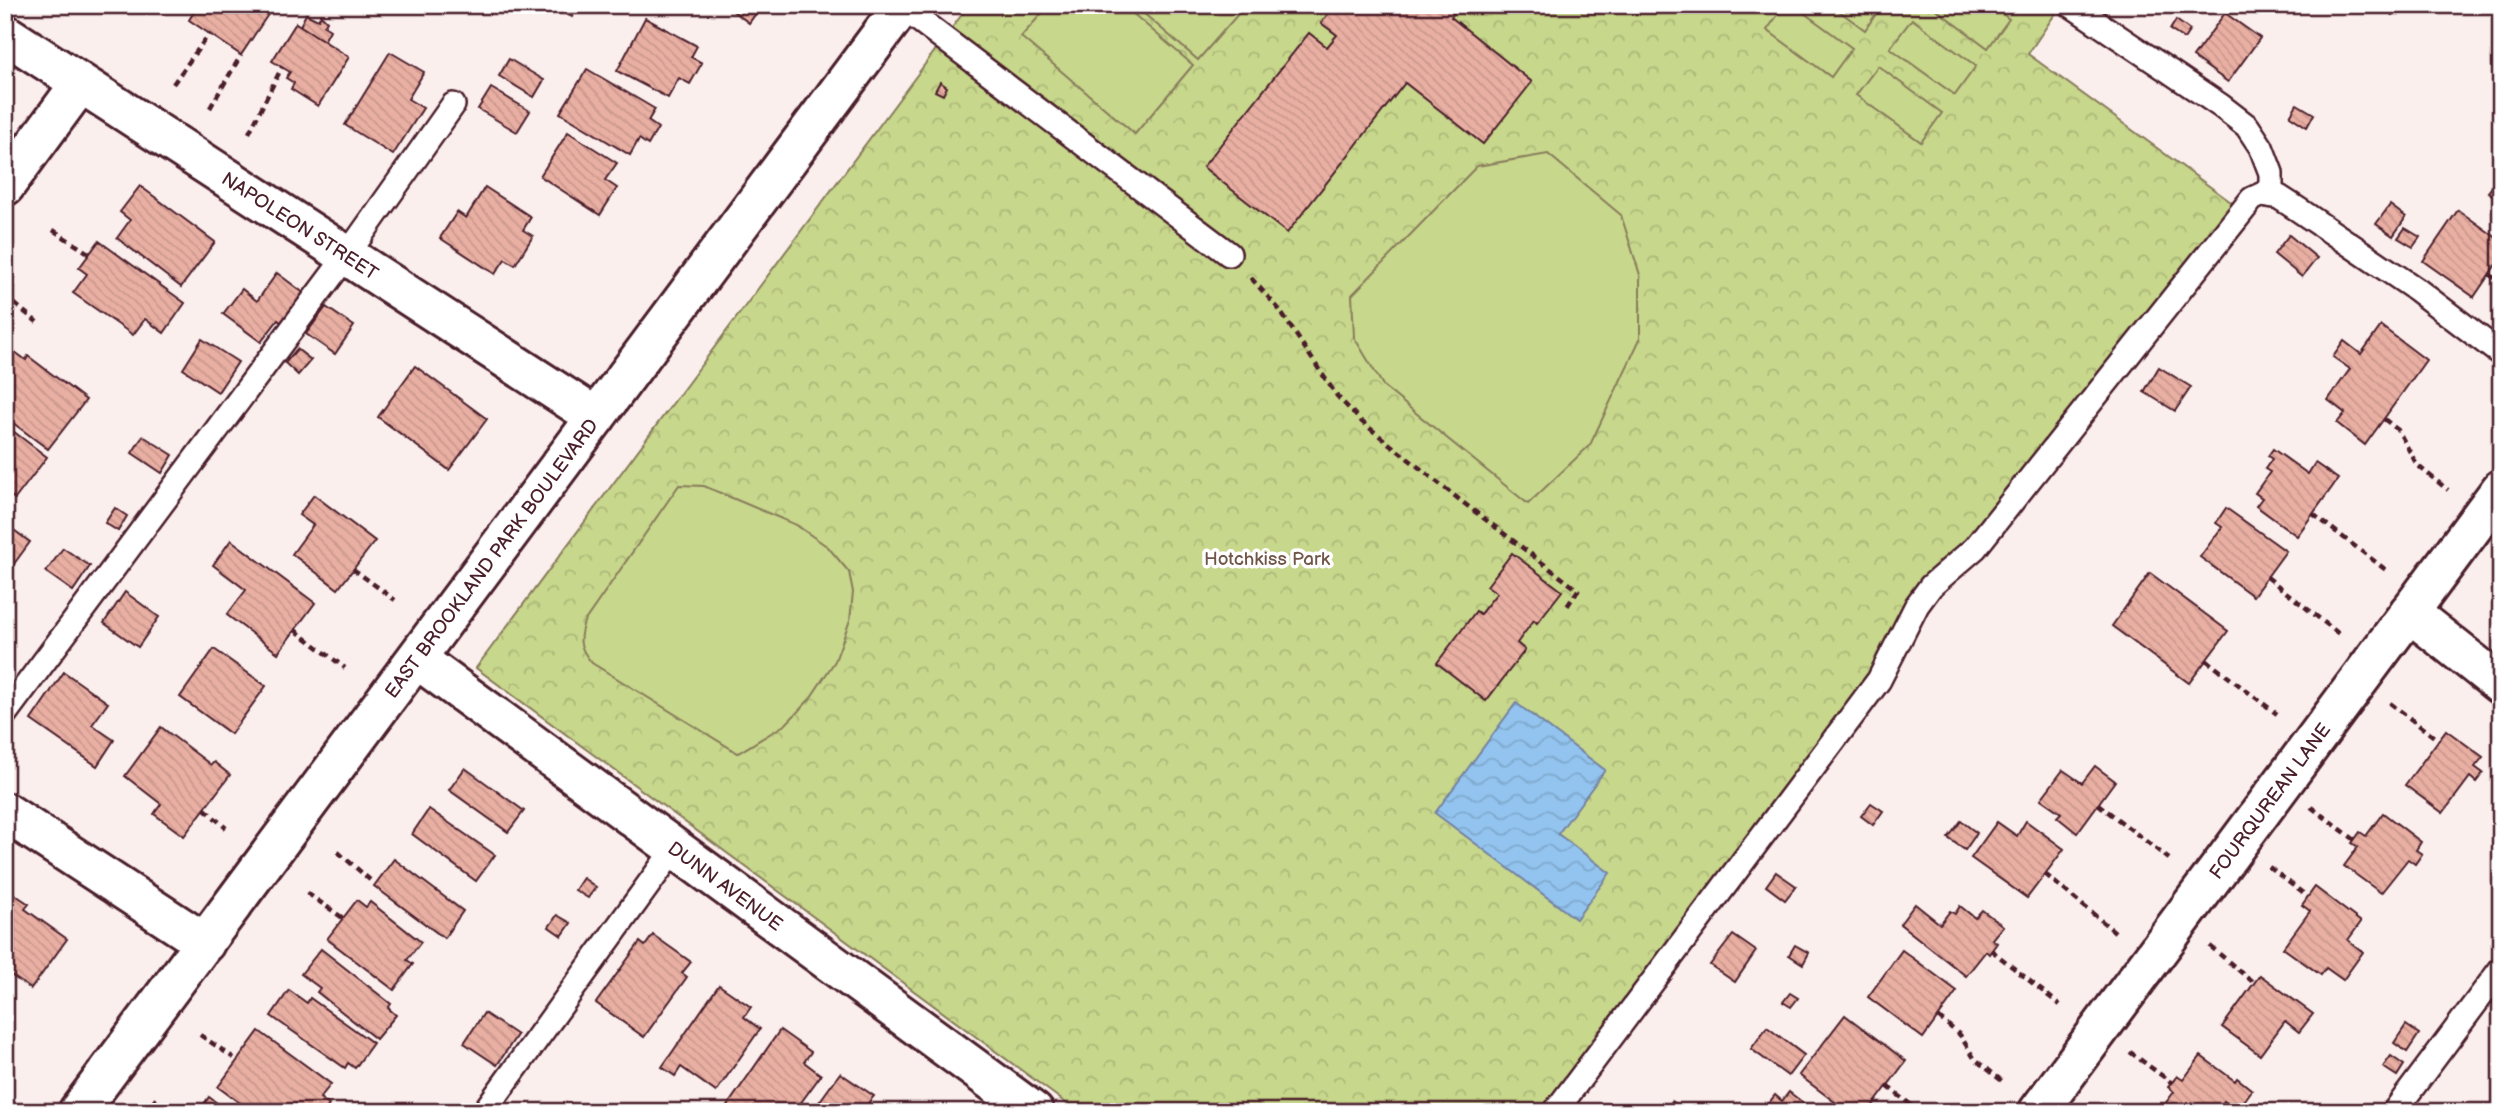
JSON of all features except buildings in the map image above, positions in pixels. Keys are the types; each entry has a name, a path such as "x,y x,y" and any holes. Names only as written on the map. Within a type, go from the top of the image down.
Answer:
{"street":[{"name":"EAST BROOKLAND PARK BOULEVARD","path":"78,1112 902,6"},
{"name":"NAPOLEON STREET","path":"5,34 596,417"},
{"path":"5,187 80,84"},
{"name":"FOURQUREAN LANE","path":"2038,1112 2501,489"},
{"path":"2409,612 2501,685"},
{"name":"DUNN AVENUE","path":"417,659 1034,1112"},
{"path":"5,812 205,943"}],"lane":[{"path":"2071,5 2247,126 2262,147 2271,173 2271,195"},
{"path":"902,6 1229,254"},
{"path":"5,714 347,256 453,105"},
{"path":"1555,1112 1880,680 1917,605 1931,586 1983,539 2252,199 2263,194 2271,195 2299,209 2417,290 2501,354"},
{"path":"484,1112 675,848"},
{"path":"2394,1112 2501,969"}],"path":[{"path":"173,84 209,34"},
{"path":"210,108 241,55"},
{"path":"249,133 282,67"},
{"path":"53,230 90,254"},
{"path":"1229,254 1278,308 1337,396 1362,422 1578,590 1566,608"},
{"path":"2489,274 2501,283"},
{"path":"5,296 37,322"},
{"path":"2384,419 2398,430 2417,465 2448,490"},
{"path":"2313,514 2386,570"},
{"path":"354,569 395,600"},
{"path":"2267,577 2339,634"},
{"path":"295,630 345,668"},
{"path":"2206,660 2277,714"},
{"path":"2389,703 2438,740"},
{"path":"2098,804 2169,859"},
{"path":"2311,806 2355,840"},
{"path":"205,810 226,828"},
{"path":"338,852 370,880"},
{"path":"2266,864 2308,897"},
{"path":"2045,874 2115,932"},
{"path":"307,893 343,918"},
{"path":"2206,944 2254,983"},
{"path":"1991,950 2060,1005"},
{"path":"1938,1017 1960,1035 1974,1058 2002,1081"},
{"path":"200,1035 234,1058"},
{"path":"2127,1049 2172,1083"},
{"path":"1887,1086 1920,1112"},
{"path":"153,1098 169,1112"}],"green space":[{"name":"Hotchkiss Park","path":"969,5 2056,5 2059,8 2028,54 2235,205 1992,514 1938,569 1881,664 1545,1112 1078,1112 476,668"},
{"path":"1049,5 1123,5 1193,65 1135,134 1021,37"},
{"path":"1134,5 1246,5 1198,60"},
{"path":"1785,5 1793,5 1852,48 1831,77 1767,30"},
{"path":"1831,5 1882,5 1865,30"},
{"path":"1930,5 1990,5 2009,19 1988,48"},
{"path":"1912,19 1976,66 1955,95 1890,48"},
{"path":"1878,66 1942,113 1921,142 1856,95"},
{"path":"1548,154 1621,215 1640,275 1640,339 1590,445 1528,504 1384,387 1354,337 1352,295 1477,166"},
{"path":"679,485 704,486 796,525 828,547 849,572 853,592 850,620 835,661 809,700 786,724 738,753 592,663 581,644 584,622"}],"water":[{"path":"1516,703 1605,770 1558,834 1610,873 1576,919 1435,813"}]}
